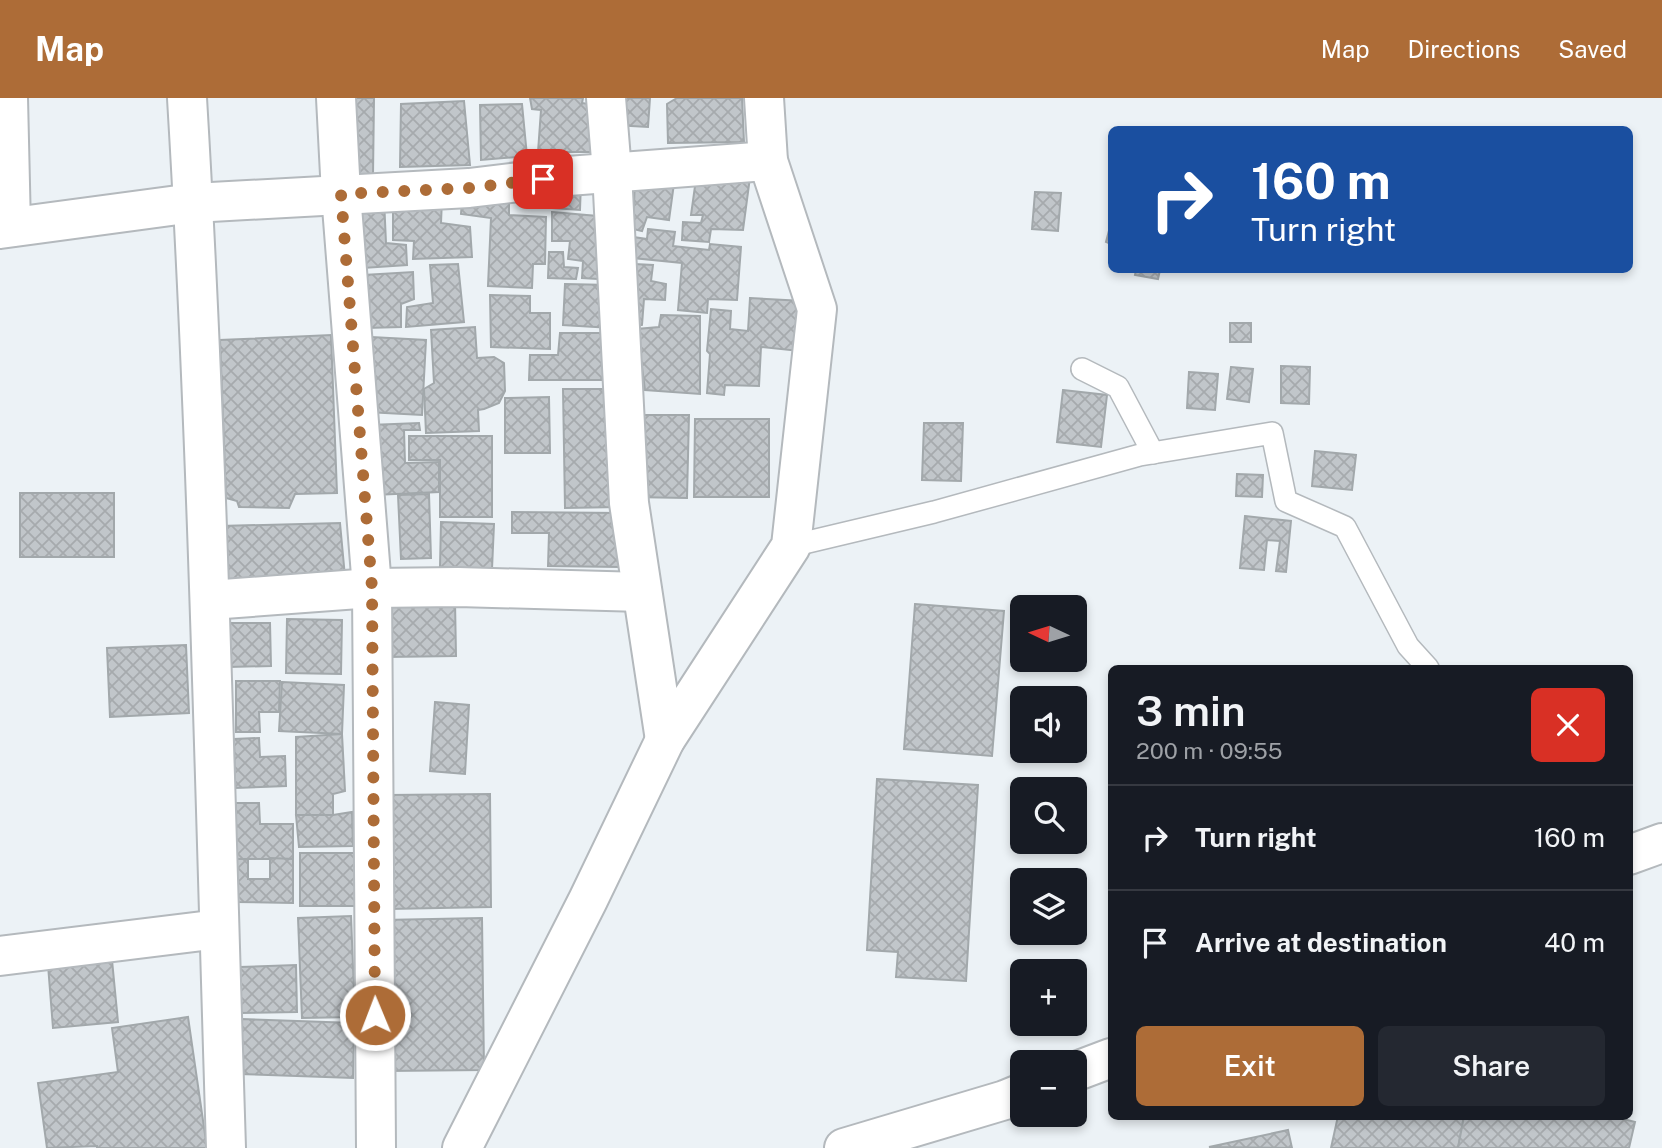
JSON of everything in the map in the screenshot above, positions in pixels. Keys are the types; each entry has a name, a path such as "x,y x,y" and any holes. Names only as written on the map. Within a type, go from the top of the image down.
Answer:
{"street":[{"path":"8,98 5,228 194,203 470,188 612,172 768,161"},
{"path":"187,98 194,203 210,600 226,1148"},
{"path":"337,98 341,194 372,588 376,1148"},
{"path":"606,98 629,503 665,740"},
{"path":"462,1148 589,900 665,740 791,546 817,309 768,161 764,98"},
{"path":"210,600 372,588 458,587 642,592"},
{"path":"1633,854 1662,843"},
{"path":"0,956 219,929"},
{"path":"1087,1067 1108,1059"},
{"path":"844,1148 1010,1098"}],"lane":[{"path":"1082,369 1118,387 1153,453"},
{"path":"791,546 934,512 1140,455 1272,433 1286,500 1345,527 1408,646 1425,665"}],"building":[{"path":"343,98 374,98 373,175 350,174"},
{"path":"530,98 583,98 582,103 600,106 596,152 538,152 541,110 532,109"},
{"path":"616,98 650,98 648,127 614,125"},
{"path":"677,98 742,98 744,142 668,143 667,104"},
{"path":"464,101 470,165 400,167 401,104"},
{"path":"522,104 527,156 481,160 480,105"},
{"path":"675,176 669,220 647,217 642,231 633,229 635,179"},
{"path":"750,177 743,230 711,229 709,242 682,240 683,222 701,223 703,215 691,215 696,179"},
{"path":"581,182 580,210 553,208 554,183"},
{"path":"1035,192 1061,193 1058,231 1032,229"},
{"path":"509,197 509,215 546,217 545,264 533,264 532,288 488,286 491,218 461,214 462,201"},
{"path":"384,199 386,243 406,245 407,265 363,268 356,200"},
{"path":"442,199 441,223 470,227 472,257 413,259 414,241 393,240 393,211"},
{"path":"552,212 609,217 614,280 582,278 583,261 568,259 570,241 552,241"},
{"path":"648,229 675,232 673,246 709,250 710,244 741,247 737,300 708,299 707,313 678,310 682,263 633,258 633,237 647,239"},
{"path":"549,252 563,252 564,267 578,268 576,279 548,278"},
{"path":"458,264 464,322 406,327 407,307 433,303 430,265"},
{"path":"634,264 653,265 651,281 666,284 665,300 644,299 642,325 629,327"},
{"path":"413,272 414,299 401,304 401,327 366,328 364,275"},
{"path":"1135,273 1159,273 1158,279"},
{"path":"565,284 610,285 611,328 563,325"},
{"path":"490,295 530,296 530,313 550,313 550,349 491,347"},
{"path":"750,298 803,301 799,351 761,347 759,386 725,385 724,395 707,393 711,309 731,311 730,329 748,331"},
{"path":"661,315 700,316 700,394 645,390 637,329 659,327"},
{"path":"1230,323 1251,323 1251,342 1230,342"},
{"path":"475,327 477,358 494,357 504,363 505,391 499,403 478,410 479,431 426,433 424,389 434,383 431,330"},
{"path":"560,333 607,333 605,380 529,380 530,355 558,355"},
{"path":"331,335 337,493 295,494 289,508 239,507 237,501 226,498 220,340"},
{"path":"371,337 426,340 422,415 367,412"},
{"path":"1281,366 1310,367 1309,404 1281,403"},
{"path":"1231,367 1253,369 1249,402 1227,399"},
{"path":"1189,372 1218,374 1215,410 1187,408"},
{"path":"563,389 617,389 619,507 565,508"},
{"path":"1063,390 1107,395 1101,447 1057,442"},
{"path":"549,397 550,453 505,453 505,398"},
{"path":"633,415 689,415 687,498 632,497"},
{"path":"695,419 769,419 769,497 694,497"},
{"path":"419,423 420,430 404,430 405,463 439,462 439,492 374,495 370,425"},
{"path":"924,423 963,423 961,481 922,480"},
{"path":"409,436 492,436 492,517 440,517 440,460 409,460"},
{"path":"1315,451 1356,455 1352,490 1312,486"},
{"path":"1237,474 1263,475 1262,497 1236,496"},
{"path":"20,493 114,493 114,557 20,557"},
{"path":"429,494 431,558 401,559 398,495"},
{"path":"512,512 620,513 619,567 548,566 549,533 512,533"},
{"path":"1245,516 1291,521 1286,572 1276,571 1280,541 1267,540 1264,570 1240,568"},
{"path":"441,522 494,524 492,569 440,567"},
{"path":"340,523 345,577 217,582 220,526"},
{"path":"455,601 456,656 387,657 385,602"},
{"path":"915,604 1004,611 992,756 904,749"},
{"path":"287,619 342,620 341,674 286,673"},
{"path":"228,623 270,623 271,666 229,667"},
{"path":"186,645 189,713 110,717 107,648"},
{"path":"236,681 280,681 279,712 259,712 260,732 236,732"},
{"path":"282,682 344,685 342,734 279,731"},
{"path":"435,702 469,705 465,774 430,771"},
{"path":"342,734 345,791 333,794 333,815 296,815 296,737"},
{"path":"259,738 260,757 285,756 286,786 235,788 234,739"},
{"path":"877,779 978,785 966,981 896,977 898,952 867,950"},
{"path":"490,794 491,907 389,909 388,795"},
{"path":"236,803 259,803 260,824 293,824 293,859 236,859"},
{"path":"352,812 353,846 299,847 296,815"},
{"path":"300,853 355,853 355,906 300,906"},
{"path":"270,858 293,859 293,903 235,902 236,859 248,859 248,879 270,879"},
{"path":"351,916 355,1017 302,1018 298,918"},
{"path":"482,918 484,1070 386,1071 383,920"},
{"path":"112,960 118,1022 53,1028 48,965"},
{"path":"296,965 297,1012 241,1013 240,967"},
{"path":"188,1017 207,1148 47,1148 38,1083 118,1072 112,1028"},
{"path":"241,1019 354,1023 353,1078 239,1074"},
{"path":"1337,1120 1463,1120 1458,1148 1331,1148"},
{"path":"1463,1120 1635,1122 1629,1148 1458,1148"},
{"path":"1288,1130 1292,1148 1209,1147"}],"route":[{"path":"375,1015 372,588 341,194 470,188 543,179"}]}
